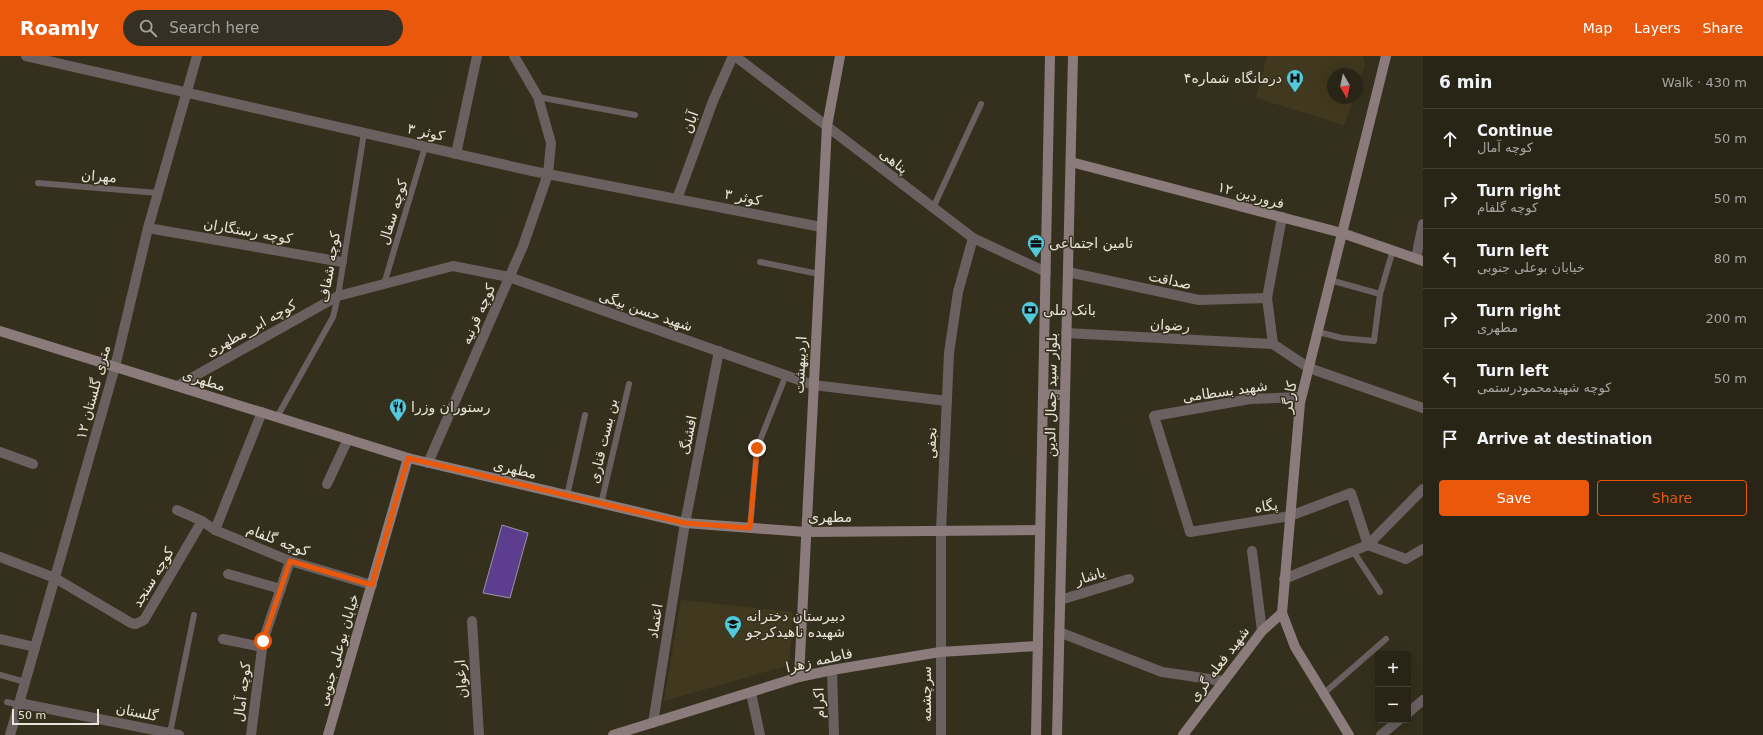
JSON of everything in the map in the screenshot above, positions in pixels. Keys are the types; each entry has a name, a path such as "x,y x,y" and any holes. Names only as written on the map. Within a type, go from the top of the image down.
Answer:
{"street":[{"name":"کوثر ۳","path":"26,56 548,174 821,227"},
{"name":"۱۲ متری گلستان","path":"10,735 115,367 148,228 197,56"},
{"path":"456,154 477,56"},
{"name":"کوچه قرنیه","path":"428,463 523,246 548,174 551,143 538,97 514,56"},
{"name":"اردیبهشت","path":"799,677 827,126 840,56"},
{"name":"بلوار سید جمال الدین","path":"1036,735 1050,56"},
{"name":"بلوار سید جمال الدین","path":"1057,735 1073,56"},
{"name":"کارگر","path":"1349,735 1295,647 1282,613 1302,397 1386,56"},
{"name":"پناهی","path":"738,57 973,238 1046,272"},
{"name":"آبان","path":"677,199 713,101 738,57"},
{"name":"۱۲ فروردین","path":"1070,162 1342,233 1420,260"},
{"path":"1282,217 1267,298 1272,344 1309,368 1423,408"},
{"path":"1420,260 1423,224"},
{"name":"کوچه رستگاران","path":"148,228 342,262"},
{"name":"نجفی","path":"940,652 941,531 949,353 958,292 973,238"},
{"name":"شهید حسن بیگی","path":"338,296 453,266 509,277 813,385 947,401"},
{"name":"صداقت","path":"1068,272 1198,300 1267,298"},
{"name":"کوچه ابر_مطهری","path":"177,386 338,296"},
{"name":"مطهری","path":"0,331 408,458 685,523 806,532 1040,530"},
{"name":"رضوان","path":"1066,333 1272,344"},
{"name":"افشنگ","path":"685,523 719,351"},
{"path":"1043,394 1065,395"},
{"name":"شهید بسطامی","path":"1154,416 1250,398 1302,397"},
{"path":"216,530 262,412"},
{"name":"پگاه","path":"1154,416 1190,532 1290,516 1352,493 1368,545"},
{"path":"327,484 348,439"},
{"path":"0,452 33,464"},
{"name":"خیابان بوعلی جنوبی","path":"328,735 408,458"},
{"path":"1284,579 1368,545 1423,489"},
{"name":"کوچه گلفام","path":"178,510 202,521 216,530 290,561 372,585"},
{"name":"کوچه سنجد","path":"55,578 131,622 140,623 144,620 202,521"},
{"name":"اعتماد","path":"653,723 685,523"},
{"path":"1368,545 1406,558 1423,549"},
{"path":"1252,551 1262,631"},
{"path":"0,557 55,578"},
{"name":"کوچه آمال","path":"251,735 262,647 290,561"},
{"path":"228,574 281,589"},
{"name":"یاشار","path":"1060,600 1129,579"},
{"name":"شهید فعله گری","path":"1183,735 1262,631 1282,613"},
{"name":"ارغوان","path":"472,621 479,735"},
{"path":"1059,632 1162,672 1223,681"},
{"path":"0,639 35,647"},
{"path":"223,639 262,647"},
{"name":"فاطمه زهرا","path":"614,735 625,733 799,677 832,670 940,652 1038,646"},
{"name":"سرچشمه","path":"940,652 940,735"},
{"name":"اکرام","path":"832,670 834,735"},
{"path":"751,693 760,735"},
{"path":"1411,710 1423,700"},
{"name":"گلستان","path":"19,704 175,734"},
{"path":"1381,735 1395,723"}],"lane":[{"path":"538,97 635,115"},
{"path":"933,208 981,104"},
{"name":"کوچه شفاف","path":"277,417 333,317 338,296 342,262 364,133"},
{"name":"کوچه سفال","path":"384,284 425,147"},
{"name":"مهران","path":"38,183 158,193"},
{"path":"1318,332 1342,338 1374,341 1380,294 1393,250"},
{"path":"760,262 819,274"},
{"path":"1330,280 1380,294"},
{"path":"750,528 757,448 786,376"},
{"name":"بن بست قناری","path":"601,504 629,384"},
{"path":"567,496 585,415"},
{"path":"1353,551 1380,592"},
{"path":"175,734 194,615"},
{"path":"1324,694 1386,639"},
{"path":"0,675 25,682"},
{"path":"7,702 19,704"}],"shaded area":[{"name":"درمانگاه شماره۴","path":"1267,56 1363,56 1365,66 1363,72 1363,68 1327,68 1327,104 1352,104 1344,125 1256,98"},
{"name":"دبیرستان دخترانه شهیده ناهیدکرجو","path":"681,600 793,612 789,665 664,701"}],"building":[{"path":"502,525 528,533 510,598 483,593"}],"place":[{"name":"درمانگاه شماره۴","path":"1295,93"},
{"name":"تامین اجتماعی","path":"1036,258"},
{"name":"بانک ملی","path":"1030,325"},
{"name":"رستوران وزرا","path":"398,422"},
{"name":"دبیرستان دخترانه شهیده ناهیدکرجو","path":"733,639"}],"route":[{"path":"263,641 290,561 372,585 408,458 685,523 750,528 757,448"}]}
